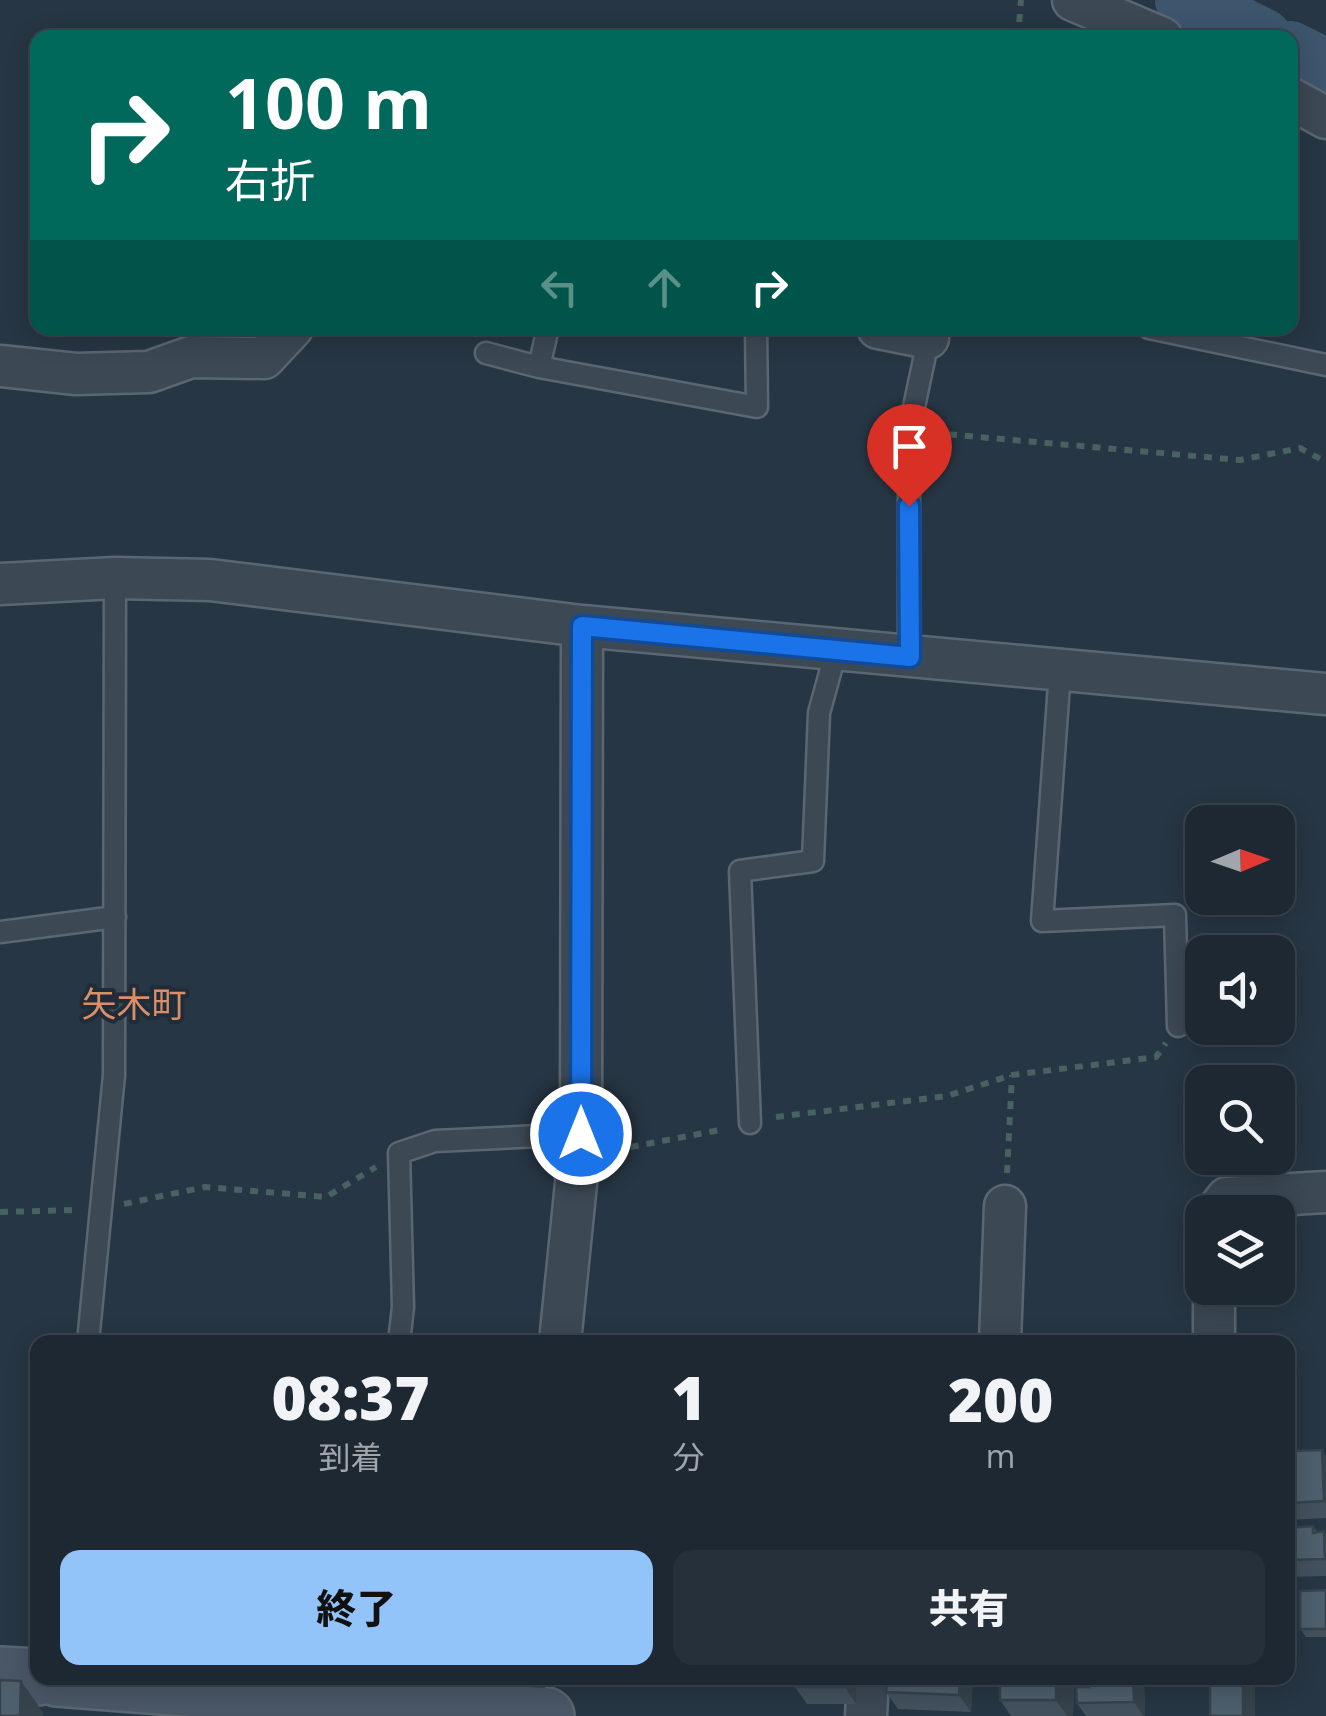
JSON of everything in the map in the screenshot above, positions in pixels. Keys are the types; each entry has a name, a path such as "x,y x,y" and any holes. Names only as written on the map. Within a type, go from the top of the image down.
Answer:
{"main road":[{"path":"0,1675 30,1676"},
{"path":"104,1685 243,1706 529,1706"}],"street":[{"path":"1072,0 1143,30"},
{"path":"1298,102 1326,118"},
{"path":"0,366 76,374 149,372 191,357 264,358 285,335"},
{"path":"0,584 115,578 210,580 582,626 1326,694"},
{"path":"561,1335 580,1143 582,626"},
{"path":"1276,1195 1326,1192"},
{"path":"1000,1335 1005,1206"},
{"path":"1214,1305 1214,1335"},
{"path":"866,1716 868,1685"}],"lane":[{"path":"539,367 546,335"},
{"path":"486,353 539,367 757,407 756,335"},
{"path":"910,657 909,431 929,335"},
{"path":"1216,335 1326,365"},
{"path":"89,1335 114,1075 115,578"},
{"path":"750,1123 740,871 813,861 819,714 836,650"},
{"path":"1060,672 1042,920 1175,915 1178,1026"},
{"path":"0,932 114,916"},
{"path":"399,1335 403,1307 399,1154 435,1141 580,1143"}],"path":[{"path":"1019,30 1021,0"},
{"path":"909,431 1240,460 1300,448 1326,462"},
{"path":"580,1143 642,1148 806,1110 946,1096 1012,1075 1156,1056 1178,1026"},
{"path":"1005,1206 1012,1075"},
{"path":"0,1212 102,1209 205,1187 326,1197 399,1154"}],"building":[{"path":"1322,1450 1324,1501 1295,1503 1295,1451"},
{"path":"1313,1526 1313,1533 1324,1531 1325,1559 1295,1560 1295,1527"},
{"path":"1326,1590 1326,1629 1300,1629 1300,1591"},
{"path":"0,1680 21,1681 20,1716 0,1716"},
{"path":"795,1685 845,1685 845,1687"},
{"path":"887,1685 960,1685 959,1695 886,1692"},
{"path":"1000,1685 1056,1685 1056,1700 1000,1700"},
{"path":"1133,1685 1134,1702 1077,1703 1076,1687"},
{"path":"1210,1685 1243,1685 1243,1716 1210,1716"}],"waterway":[{"path":"1185,0 1246,30"},
{"path":"1298,55 1326,69"}],"district":[{"name":"矢木町","path":"134,1005"}],"route":[{"path":"581,1134 582,626 910,657 909,506"}]}
